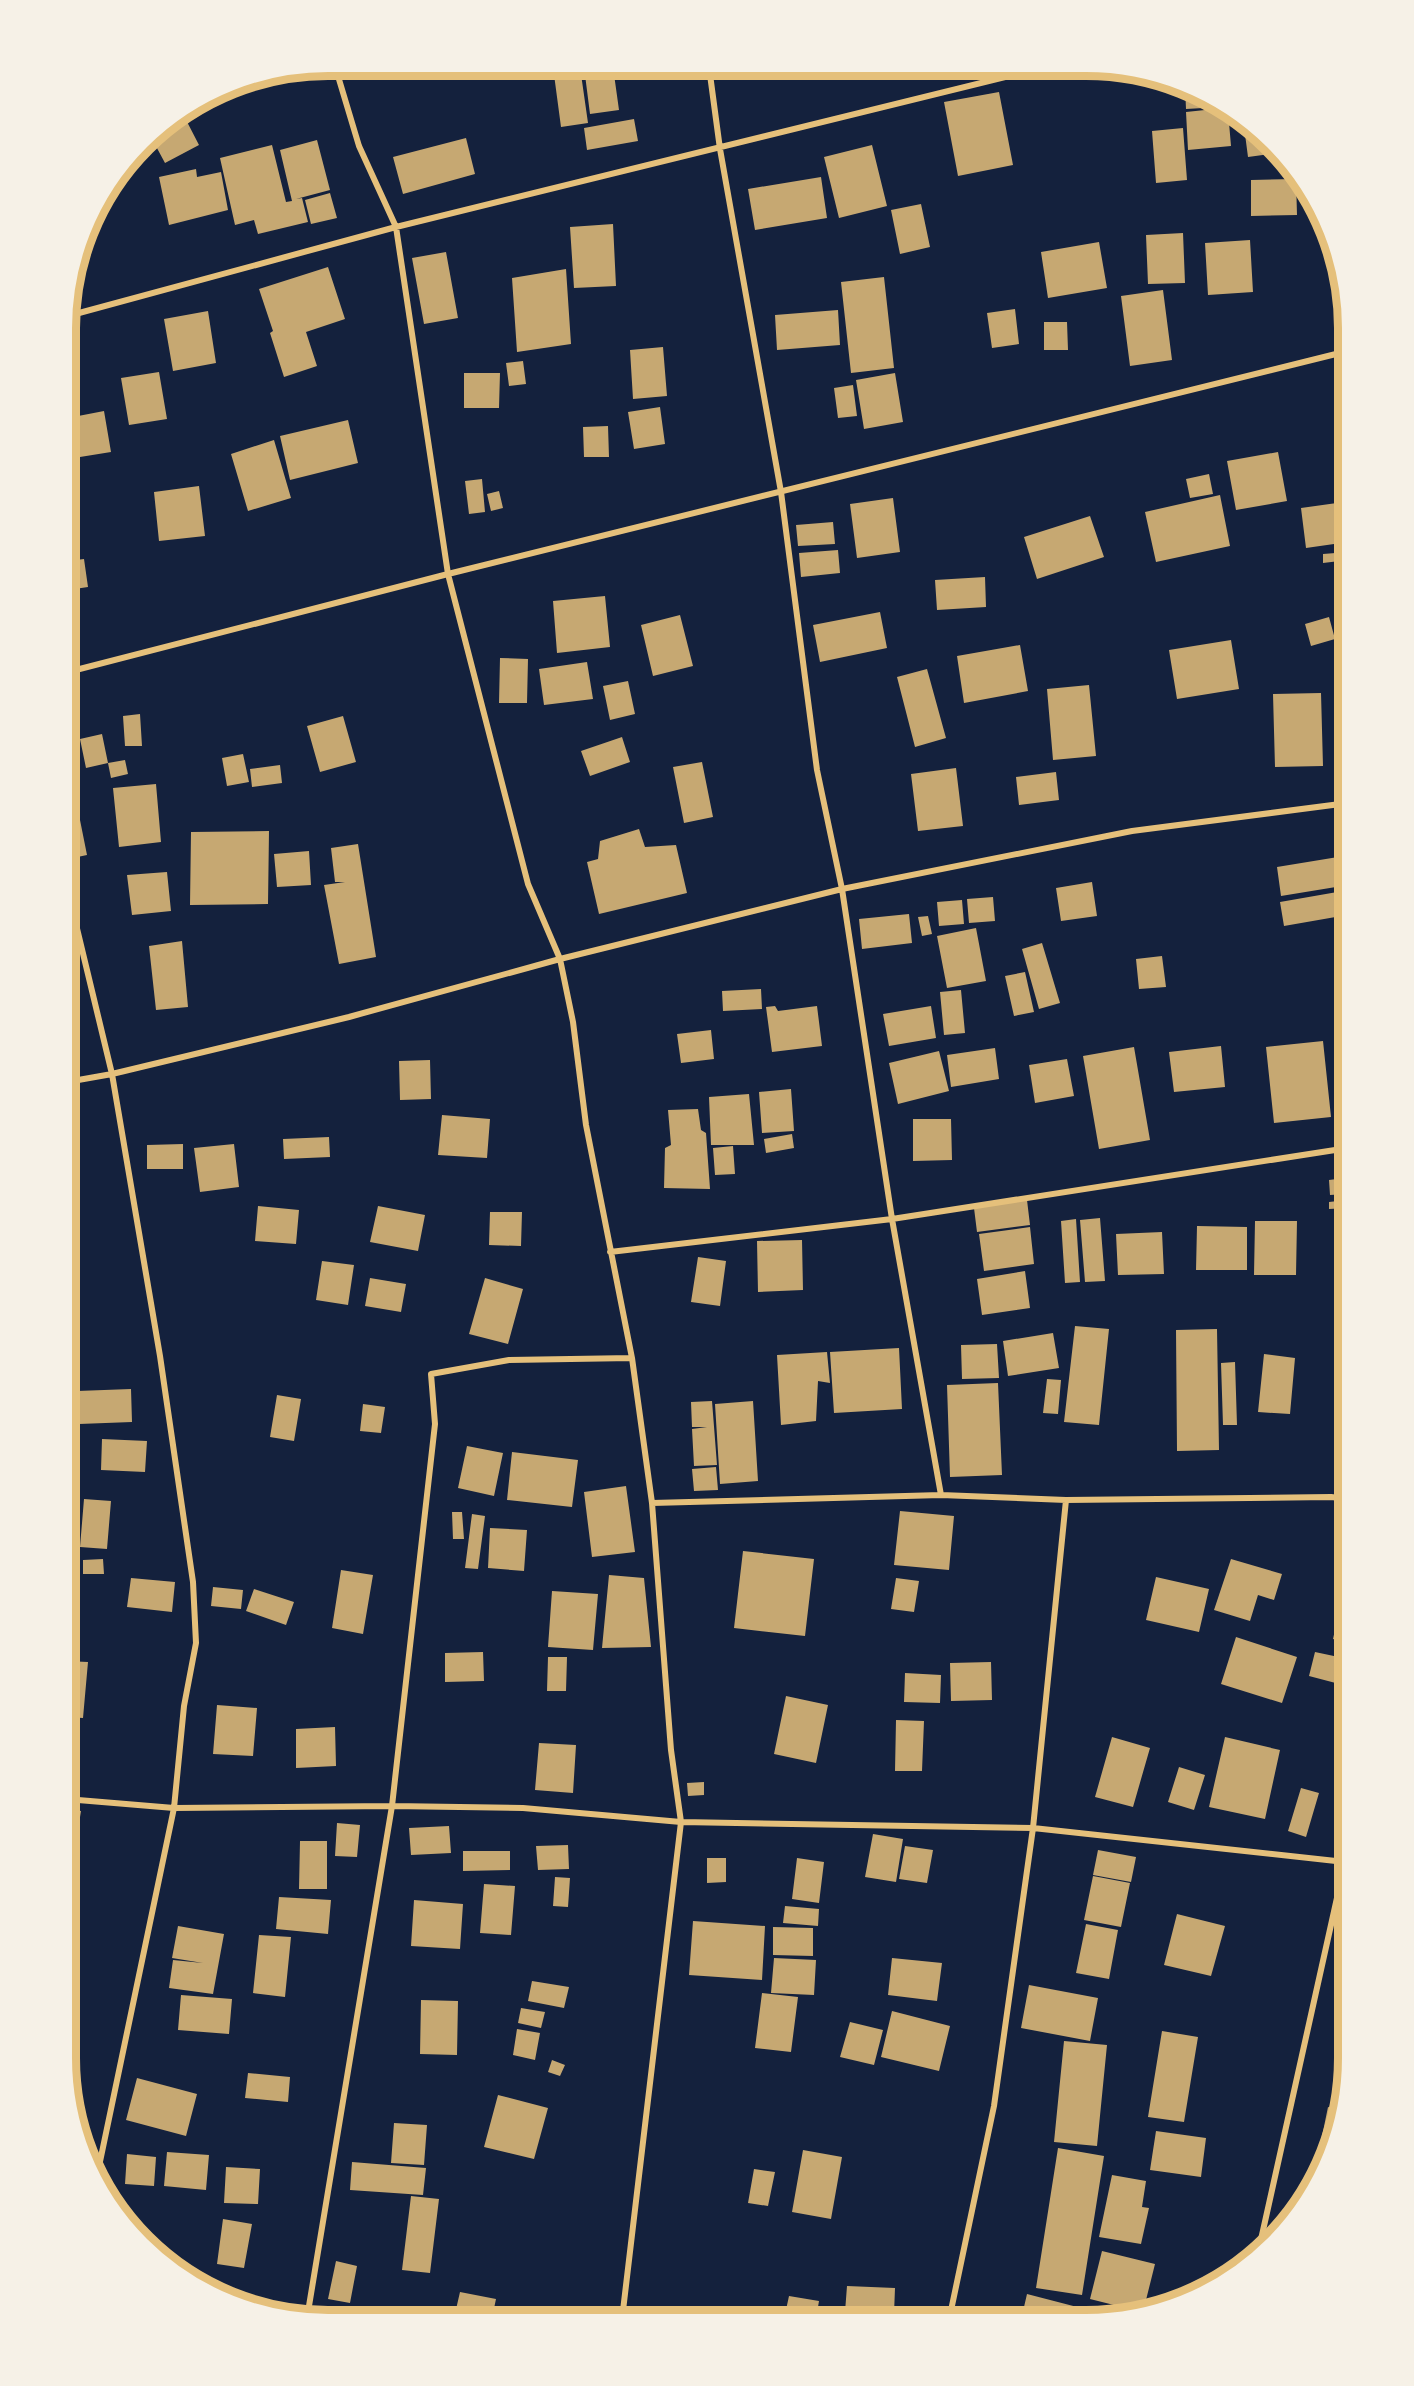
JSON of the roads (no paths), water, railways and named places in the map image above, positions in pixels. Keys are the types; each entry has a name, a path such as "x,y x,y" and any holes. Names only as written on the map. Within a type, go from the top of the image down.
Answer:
{"street":[{"path":"338,76 359,146 396,227 448,574 528,884 560,959 573,1022 586,1125 632,1358 652,1503 671,1750 681,1822 623,2310"},
{"path":"710,76 720,149 781,492 817,770 842,889 892,1219 941,1495"},
{"path":"77,314 396,227 1010,76"},
{"path":"76,670 448,574 1338,353"},
{"path":"76,1080 349,1017 560,959 842,889 1132,831 1338,804"},
{"path":"76,922 111,1074 160,1356 193,1582 196,1643 184,1706 174,1808 100,2162"},
{"path":"610,1252 892,1219 1338,1150"},
{"path":"309,2309 392,1806 435,1424 431,1374 509,1360 632,1358"},
{"path":"652,1503 941,1495 1066,1500 1338,1498"},
{"path":"951,2310 994,2106 1034,1828 1066,1500"},
{"path":"76,1800 174,1808 392,1806 523,1808 681,1822 1034,1828 1338,1861"},
{"path":"1261,2239 1338,1893"}]}
